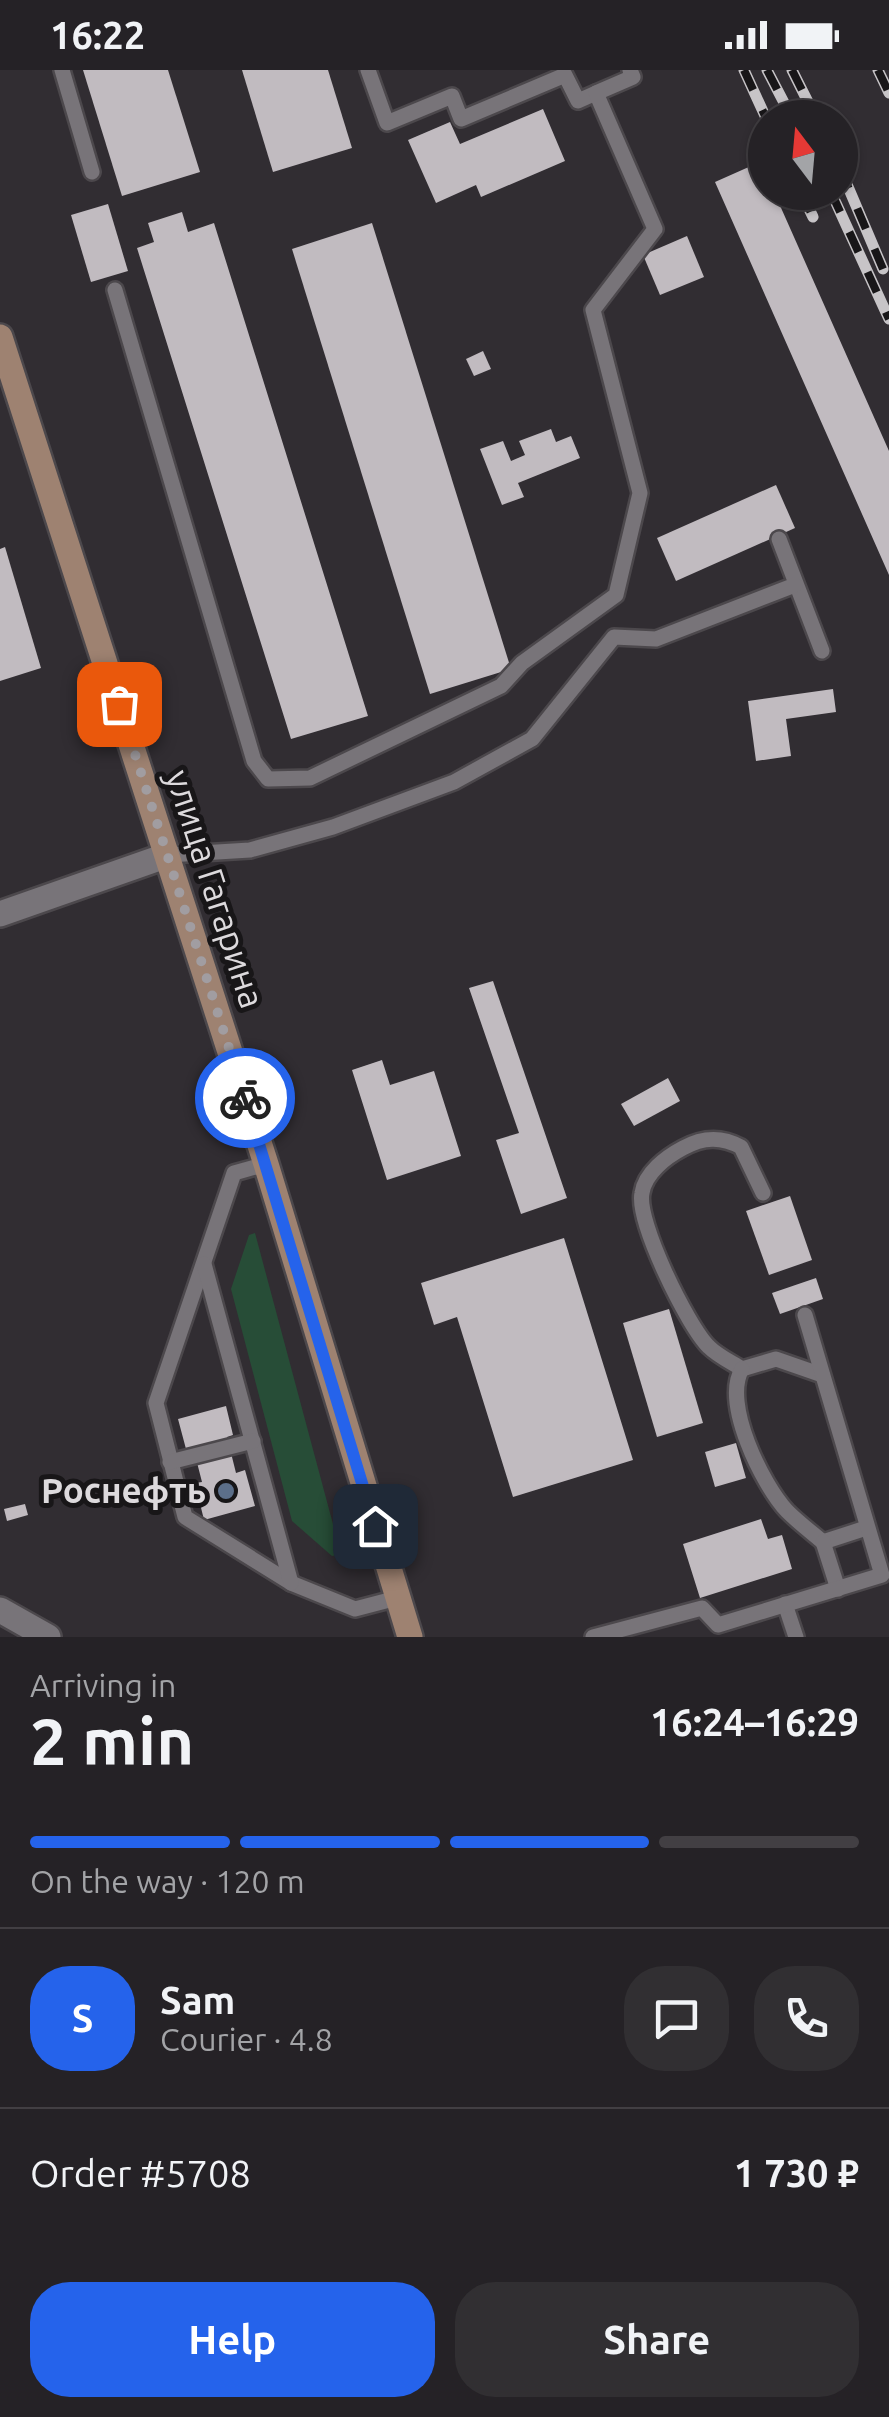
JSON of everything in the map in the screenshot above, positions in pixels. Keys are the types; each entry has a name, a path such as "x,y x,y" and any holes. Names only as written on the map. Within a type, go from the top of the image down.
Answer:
{"street":[{"name":"улица Гагарина","path":"0,336 266,1164 410,1637"},
{"path":"0,914 168,856"},
{"path":"0,1610 48,1637"}],"lane":[{"path":"62,70 92,172"},
{"path":"368,70 387,123 452,96 460,119 565,76 578,101 634,77 630,70"},
{"path":"115,290 254,761 268,779 310,778 501,686 522,664 616,595 640,493 592,310 655,228 596,94"},
{"path":"779,540 822,651"},
{"path":"168,856 250,850 333,827 454,782 532,739 614,637 656,639 795,585"},
{"path":"763,1192 741,1147 710,1138 670,1156 646,1180 642,1192 646,1226 708,1346 742,1368 776,1359 822,1375"},
{"path":"266,1164 234,1173 156,1402 185,1517 290,1584 355,1609 397,1598"},
{"path":"204,1264 290,1584"},
{"path":"593,1637 702,1608 718,1624 885,1574 866,1528 805,1315"},
{"path":"742,1368 734,1392 742,1424 767,1484 788,1511 823,1542 838,1589"},
{"path":"170,1462 253,1441"},
{"path":"823,1542 866,1528"},
{"path":"785,1604 796,1637"}],"green space":[{"path":"255,1233 341,1554 332,1556 292,1521 231,1289 249,1235"}],"building":[{"path":"83,70 168,70 200,172 122,196"},
{"path":"242,70 328,70 352,148 273,172"},
{"path":"543,109 565,161 481,197 476,185 436,203 408,140 450,122 460,144"},
{"path":"748,167 748,210 782,210 889,451 889,575 715,182"},
{"path":"108,204 128,271 91,282 71,215"},
{"path":"182,212 188,232 214,223 368,716 291,739 137,248 154,242 148,223"},
{"path":"372,223 511,669 430,694 292,249"},
{"path":"687,236 704,277 660,295 643,255"},
{"path":"483,351 491,369 474,376 466,359"},
{"path":"551,429 556,442 571,436 580,458 518,483 524,497 502,505 480,449 503,441 511,461 525,455 519,441"},
{"path":"776,485 795,528 676,581 657,538"},
{"path":"5,547 41,668 0,681 0,549"},
{"path":"833,689 836,712 786,719 791,756 756,761 748,701"},
{"path":"493,981 567,1198 521,1214 496,1140 519,1133 469,988"},
{"path":"382,1060 390,1085 434,1071 461,1156 387,1180 352,1070"},
{"path":"668,1078 680,1101 634,1126 621,1104"},
{"path":"790,1196 812,1260 769,1275 746,1211"},
{"path":"564,1238 633,1460 513,1497 457,1317 434,1325 421,1283"},
{"path":"816,1278 823,1299 780,1314 772,1293"},
{"path":"669,1309 703,1423 657,1437 623,1323"},
{"path":"226,1406 233,1435 227,1437 236,1473 245,1470 255,1506 204,1520 195,1483 202,1482 193,1447 186,1449 178,1419"},
{"path":"736,1443 746,1478 715,1487 705,1452"},
{"path":"25,1504 28,1515 7,1521 4,1509"},
{"path":"761,1519 768,1539 782,1535 792,1569 700,1598 683,1544"}],"railway":[{"path":"744,70 758,100"},
{"path":"767,70 783,100"},
{"path":"792,70 807,100"},
{"path":"878,70 889,93"},
{"path":"810,210 813,217"},
{"path":"839,210 889,319"},
{"path":"858,210 883,269"}],"way so far":[{"path":"119,704 245,1098"}],"place":[{"name":"Роснефть","path":"226,1491"}],"route":[{"path":"245,1098 375,1526"}]}
